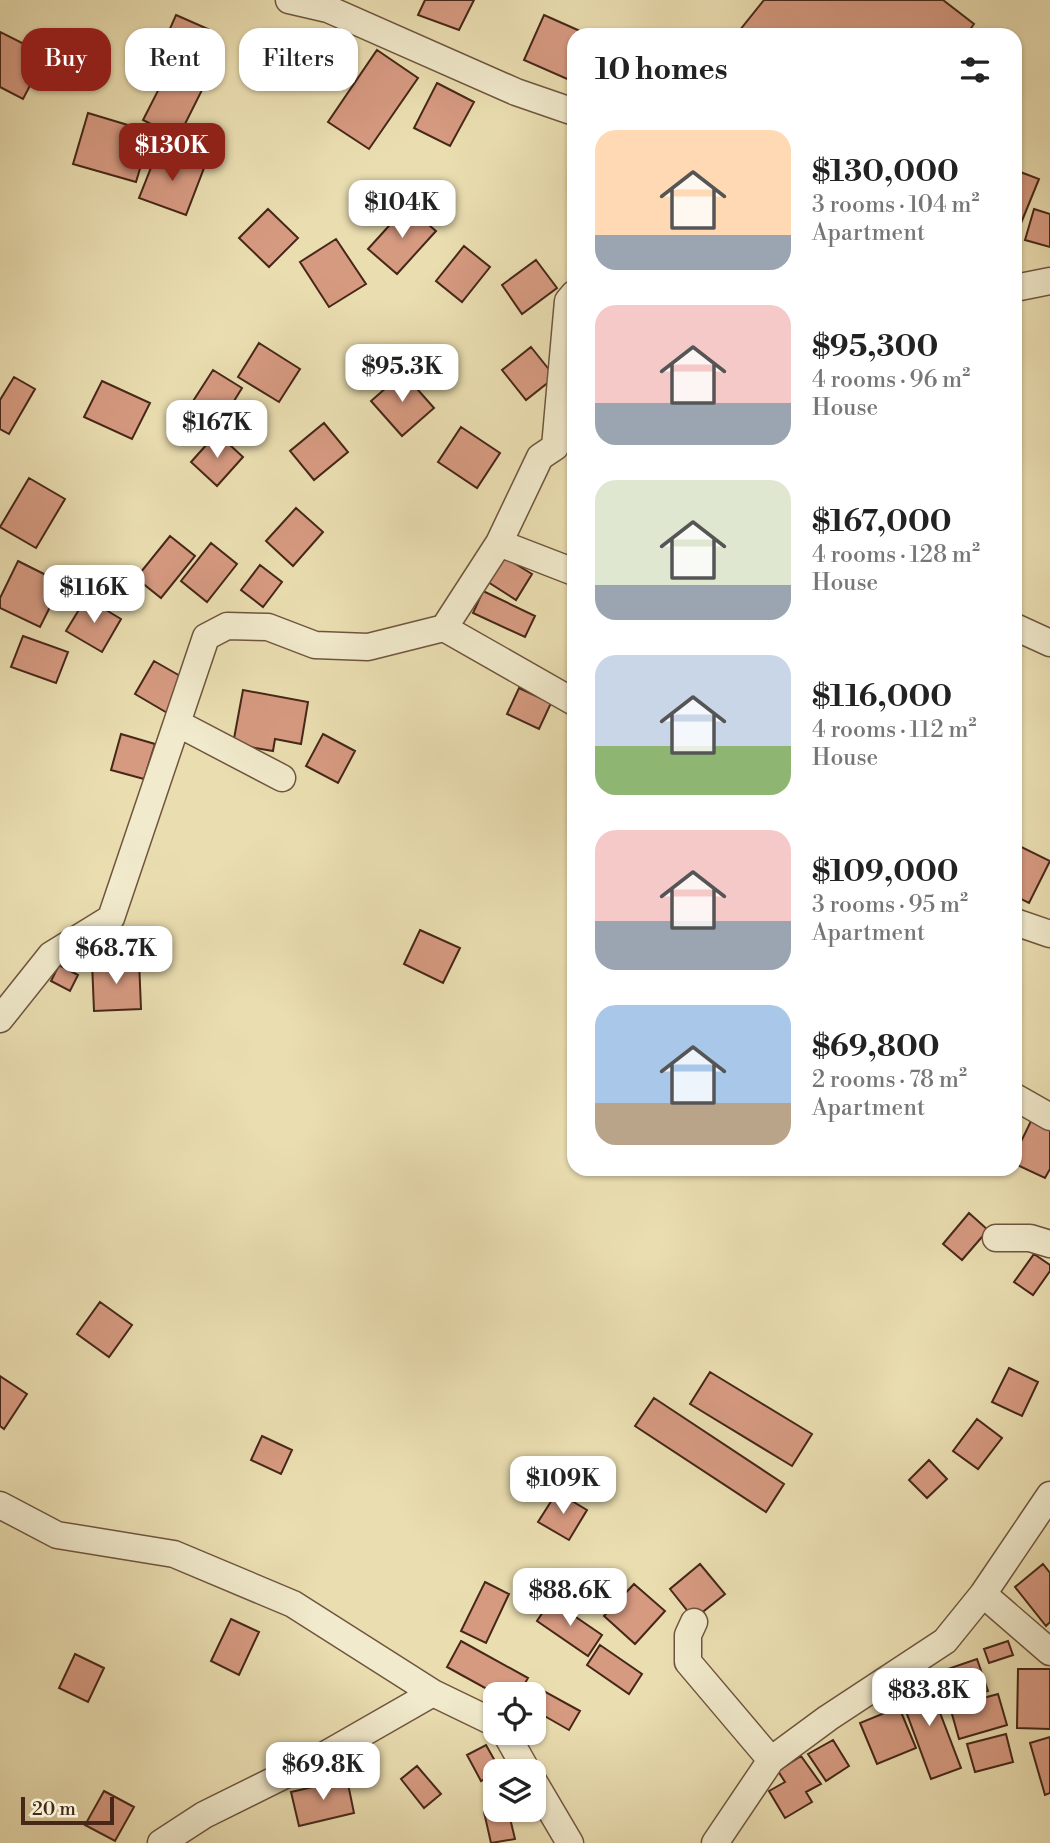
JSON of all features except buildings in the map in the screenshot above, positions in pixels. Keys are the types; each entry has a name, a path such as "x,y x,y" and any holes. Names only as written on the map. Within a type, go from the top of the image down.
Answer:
{"street":[{"path":"289,0 328,9 516,92 567,110"},
{"path":"1022,287 1050,281"},
{"path":"0,1019 51,955 111,918 206,636 227,626 268,626 315,645 368,647 444,628 499,543 540,457 564,453 567,339"},
{"path":"499,543 567,569"},
{"path":"444,628 567,698"},
{"path":"1022,630 1050,643"},
{"path":"177,723 282,778"},
{"path":"1022,924 1050,934"},
{"path":"1022,1101 1050,1117"},
{"path":"996,1238 1030,1238 1050,1244"},
{"path":"715,1843 771,1760 828,1718 944,1641 983,1594 1050,1495"},
{"path":"0,1505 57,1535 174,1554 293,1604 433,1693 483,1717"},
{"path":"983,1594 1050,1652"},
{"path":"694,1622 688,1635 688,1662 771,1760"},
{"path":"161,1843 204,1815 323,1756 433,1693"},
{"path":"546,1802 570,1843"}]}
